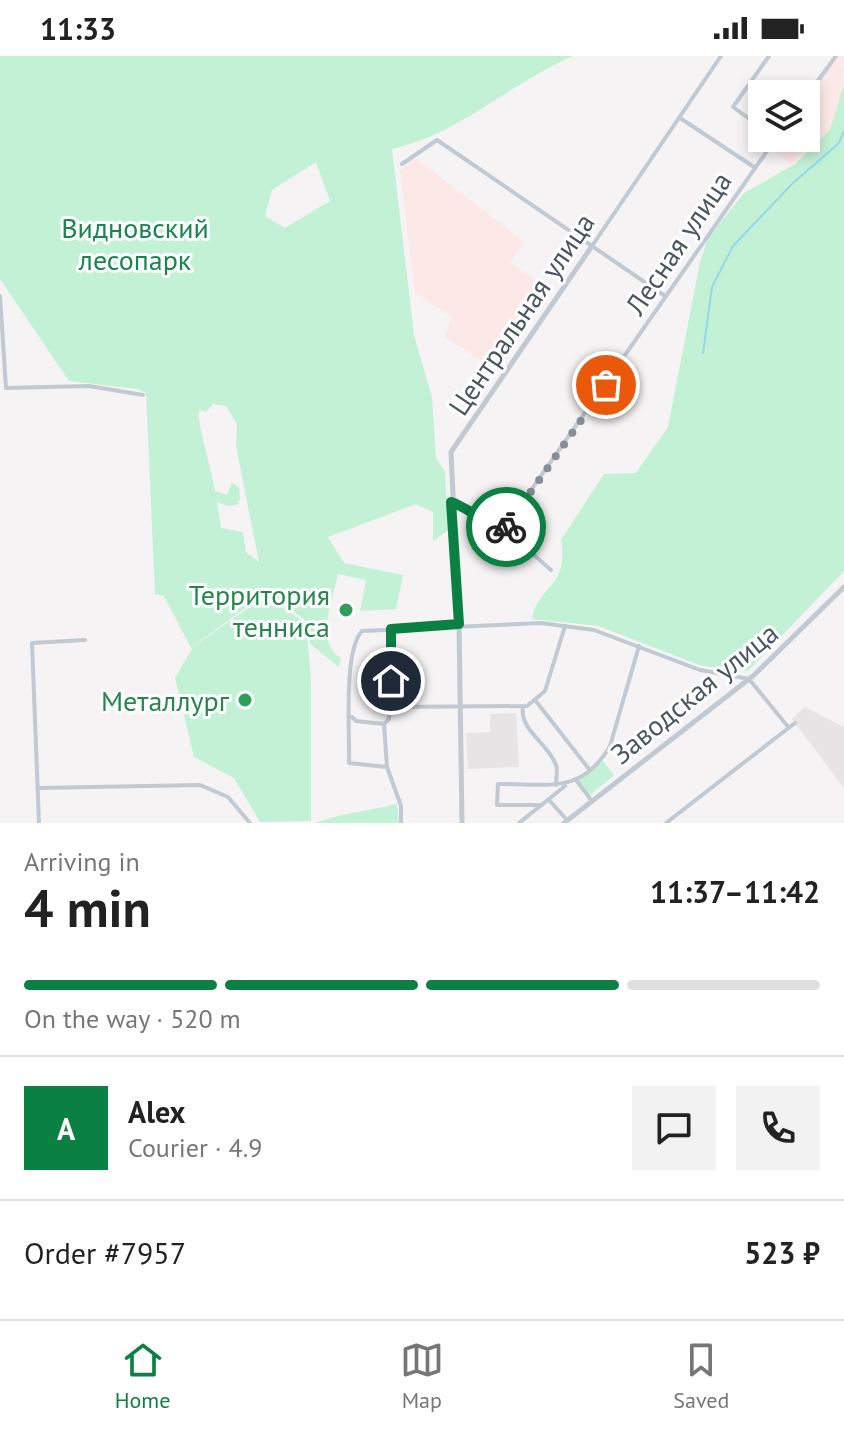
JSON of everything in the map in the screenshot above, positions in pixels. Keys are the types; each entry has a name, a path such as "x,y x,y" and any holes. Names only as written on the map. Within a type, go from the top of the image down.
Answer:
{"street":[{"name":"Центральная улица","path":"462,823 459,624 451,452 721,56"},
{"path":"752,80 769,56"},
{"path":"818,80 836,56"},
{"path":"748,86 733,107 748,118"},
{"path":"680,118 754,167"},
{"path":"402,164 437,140 665,296"},
{"name":"Лесная улица","path":"504,529 765,152"},
{"path":"0,296 6,388 89,386 143,395"},
{"path":"451,502 466,506 504,529 551,570"},
{"name":"Заводская улица","path":"565,822 749,679 844,587"},
{"path":"387,767 352,766 348,676 356,638 362,631 459,624 541,623 594,630 700,670 749,679 789,728"},
{"path":"390,707 460,709 523,706 545,691 565,626"},
{"path":"391,629 390,707 389,719 384,724 387,767 401,806 401,823"},
{"path":"39,823 32,643 85,640"},
{"path":"519,823 589,769 610,746 639,646"},
{"path":"535,700 589,769"},
{"path":"523,706 522,714 528,726 557,766 556,785"},
{"path":"351,715 356,721 384,724"},
{"path":"666,823 795,723"},
{"path":"576,780 592,801"},
{"path":"542,805 497,805 498,784 565,786"},
{"path":"39,788 200,785 228,797 250,823"},
{"path":"549,800 565,822"}],"shaded area":[{"path":"838,56 844,56 842,105 827,138 820,142 820,81"},
{"path":"775,152 802,152 792,165"},
{"path":"416,158 524,242 510,262 551,292 498,372 445,337 452,317 415,292 400,170"},
{"path":"805,707 844,727 844,788 792,719"},
{"path":"516,713 519,767 468,769 466,733 490,732 490,714"}],"green space":[{"name":"Видновский лесопарк","path":"0,56 573,56 440,132 392,149 414,335 432,397 436,458 445,472 448,530 433,541 433,512 416,504 328,537 344,563 403,575 396,609 360,611 366,580 338,574 327,631 328,642 341,658 339,667 310,644 310,624 267,592 191,648 164,596 155,594 146,393 137,389 69,381 0,279","holes":["316,162 330,201 285,228 265,216 272,190","213,404 226,406 237,424 236,446 259,562 246,552 243,532 221,528 217,502 228,506 240,504 237,501 240,500 239,487 232,483 227,495 215,491 199,416 199,410 206,412"]},
{"path":"844,84 844,571 748,671 702,666 598,626 532,619 540,599 561,568 561,540 604,474 636,473 668,427 700,262 708,238 744,193 795,164 807,152 820,152 820,140 830,130"},
{"name":"Металлург","path":"265,596 306,623 311,679 311,821 260,822 234,778 194,757 175,678 193,647"},
{"path":"603,761 614,775 590,795 578,780"},
{"path":"397,804 399,823 315,823 345,814"}],"waterway":[{"path":"703,353 712,287 733,246 793,183 839,143 844,131"}],"way so far":[{"path":"506,527 606,385"}],"place":[{"name":"Территория тенниса","path":"346,610"},
{"name":"Металлург","path":"245,700"}],"route":[{"path":"391,681 391,629 459,624 451,502 466,506 498,527 506,527"}]}
